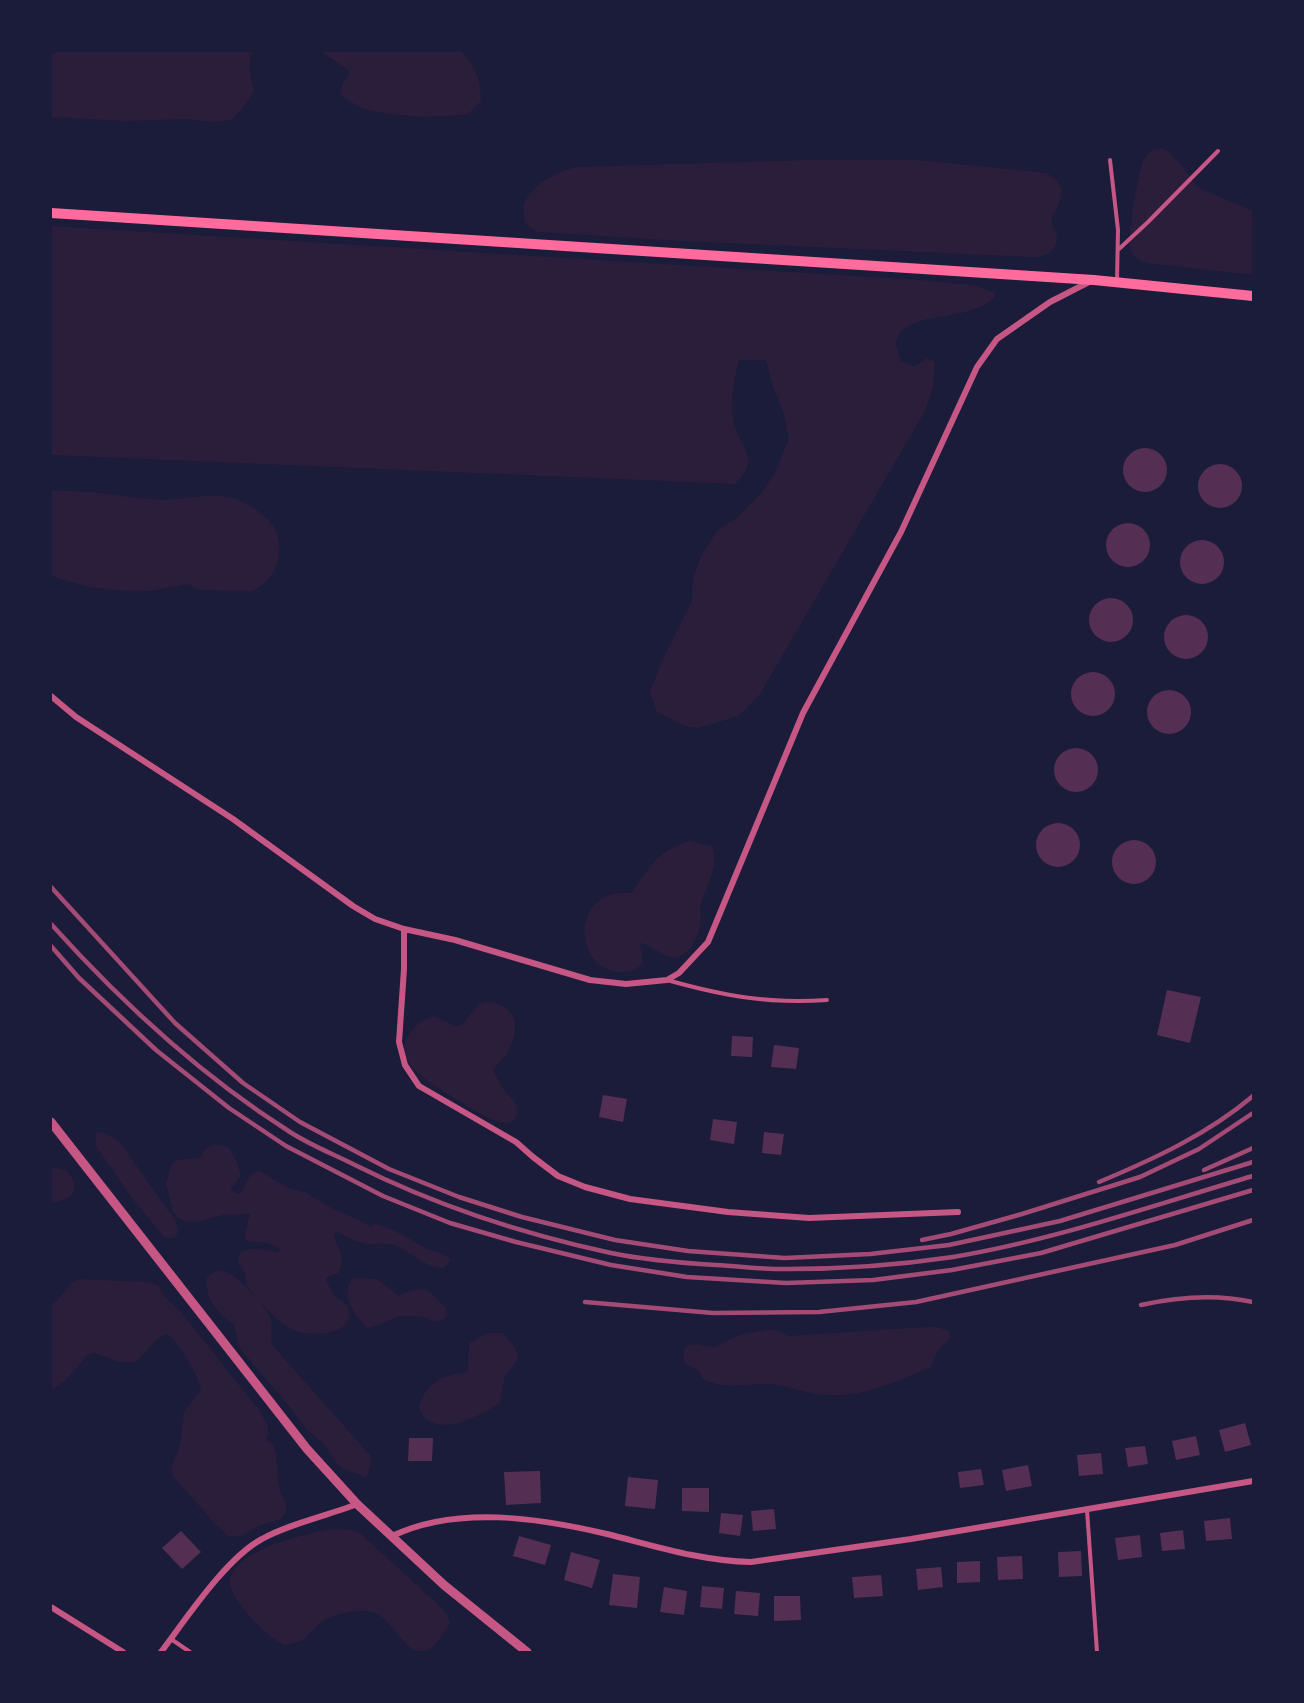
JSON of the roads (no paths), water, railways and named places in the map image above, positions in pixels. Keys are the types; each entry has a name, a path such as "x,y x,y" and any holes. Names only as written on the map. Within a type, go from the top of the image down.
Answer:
{"main road":[{"path":"51,213 1094,280 1253,296"}],"street":[{"path":"51,696 76,717 233,819 353,906 375,919 590,980 626,984 667,980 679,973 708,942 803,713 901,532 977,367 998,339 1022,320 1057,298 1094,280"},
{"path":"404,929 399,1042 405,1065 419,1086 516,1142 558,1176 585,1187 630,1199 728,1212 809,1218 958,1212"},
{"path":"51,1122 307,1449 357,1504 444,1585 527,1652"},
{"path":"392,1536 418,1526 439,1522 500,1518 555,1524 688,1555 734,1562 751,1562 1087,1510 1253,1481"},
{"path":"161,1652 229,1565 247,1548 277,1532 357,1504"},
{"path":"51,1607 123,1652"}],"lane":[{"path":"1119,249 1218,151"},
{"path":"1110,160 1119,249 1117,282"},
{"path":"667,980 738,997 789,1002 827,1000"},
{"path":"1087,1510 1097,1652"},
{"path":"171,1639 190,1652"}],"railway":[{"path":"51,887 175,1023 243,1083 300,1122 389,1169 459,1197 522,1217 615,1240 688,1251 785,1258 870,1254 949,1245 1060,1221 1253,1162"},
{"path":"51,924 106,982 163,1036 225,1087 298,1137 416,1193 480,1217 545,1237 611,1253 676,1262 779,1269 850,1267 933,1260 991,1250 1067,1232 1253,1176"},
{"path":"51,946 79,978 156,1050 229,1108 286,1146 383,1196 450,1223 611,1265 687,1277 786,1283 873,1280 952,1270 1041,1253 1253,1190"},
{"path":"1099,1182 1180,1145 1236,1110 1253,1096"},
{"path":"922,1240 1022,1214 1140,1177 1199,1149 1253,1113"},
{"path":"1204,1170 1253,1148"},
{"path":"585,1302 713,1313 819,1312 916,1302 1175,1245 1253,1220"},
{"path":"1141,1305 1197,1298 1225,1298 1253,1302"}]}
